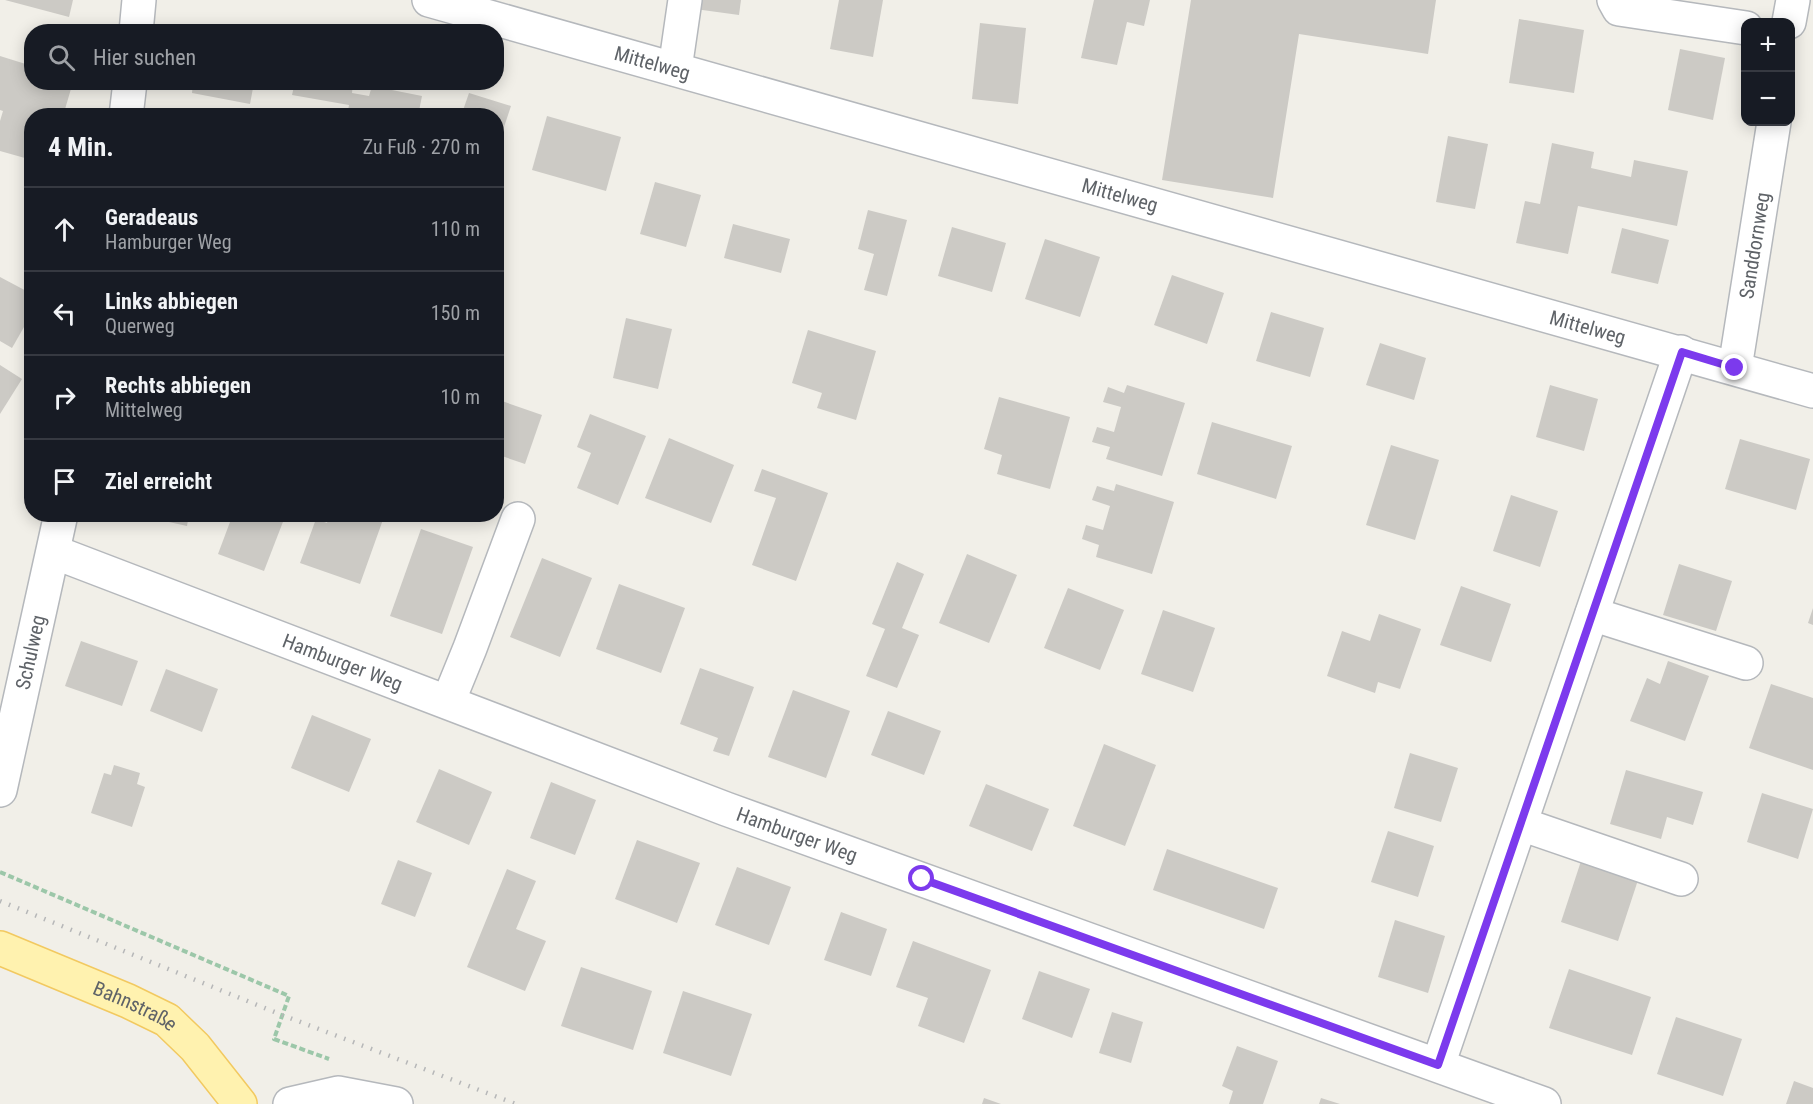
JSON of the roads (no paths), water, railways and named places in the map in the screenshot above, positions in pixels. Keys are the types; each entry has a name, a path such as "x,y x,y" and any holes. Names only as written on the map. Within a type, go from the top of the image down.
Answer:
{"main road":[{"name":"Bahnstraße","path":"0,948 128,1000 167,1020 195,1047 240,1104"}],"street":[{"path":"137,24 139,0"},
{"name":"Mittelweg","path":"429,0 1682,352 1813,391"},
{"path":"675,69 685,0"},
{"path":"1614,0 1619,9 1741,27"},
{"path":"1790,18 1793,0"},
{"path":"127,108 129,90"},
{"name":"Sanddornweg","path":"1735,368 1773,126"},
{"path":"1438,1065 1682,352"},
{"path":"447,702 470,648 518,519"},
{"name":"Schulweg","path":"0,790 59,522"},
{"name":"Hamburger Weg","path":"54,552 726,809 1544,1104"},
{"path":"1592,614 1746,663"},
{"path":"1521,824 1681,879"},
{"path":"290,1104 338,1094 396,1104"}],"railway":[{"path":"0,901 282,1015 516,1104"}]}
